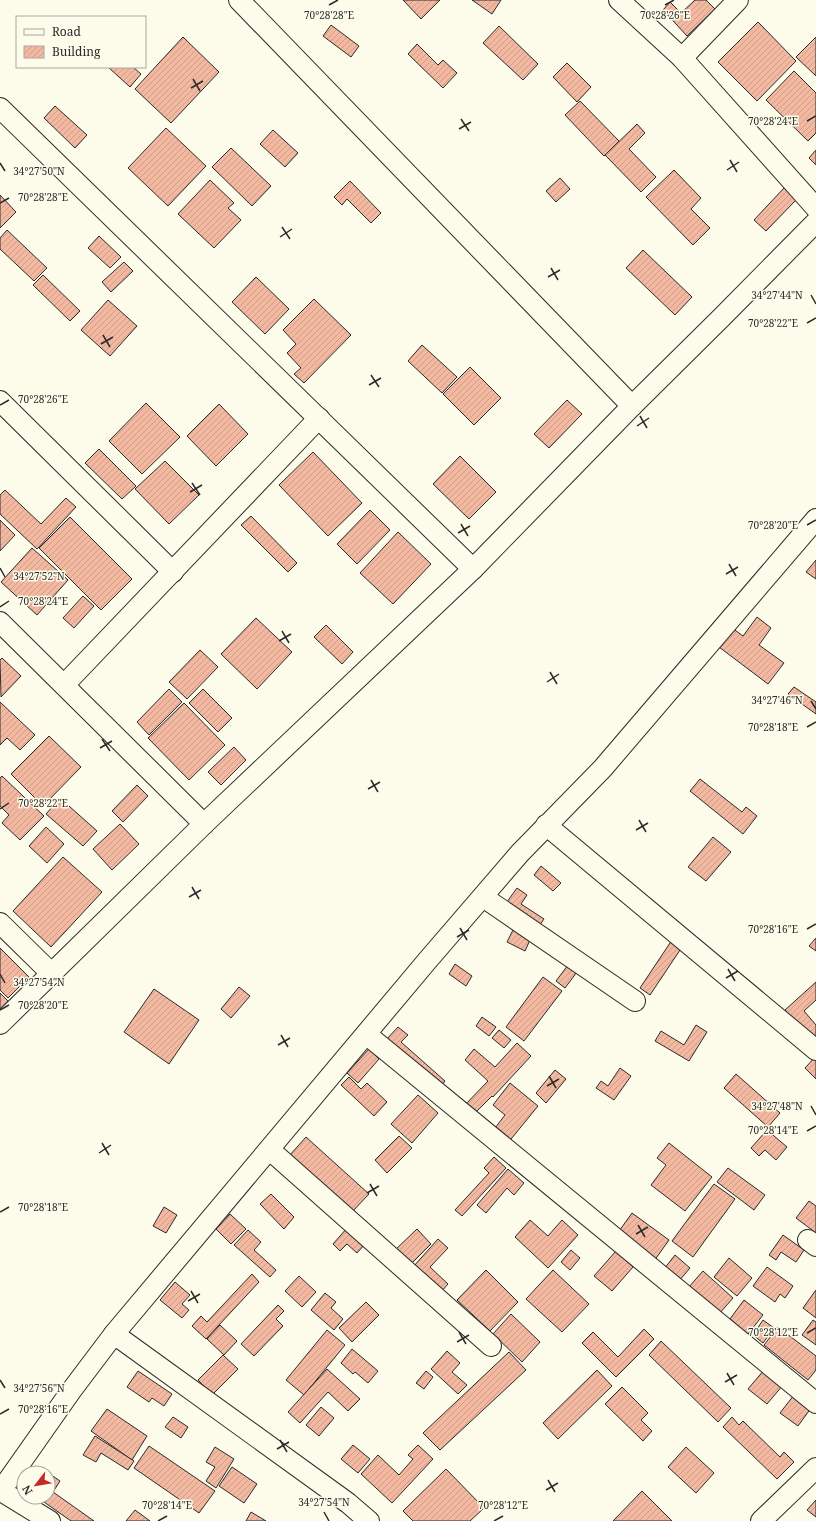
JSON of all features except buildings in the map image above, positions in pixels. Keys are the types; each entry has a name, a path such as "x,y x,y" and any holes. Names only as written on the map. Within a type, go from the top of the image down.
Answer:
{"street":[{"path":"239,0 632,406"},
{"path":"619,0 682,58 816,208"},
{"path":"682,58 738,0"},
{"path":"0,108 473,569"},
{"path":"0,1024 204,824 473,569 632,406 716,324 816,222"},
{"path":"0,401 173,572"},
{"path":"64,685 319,418"},
{"path":"50,1521 0,1491 71,1391 114,1334 483,897 546,825 603,768 816,519"},
{"path":"0,622 204,824"},
{"path":"546,825 816,1050"},
{"path":"483,897 635,1001"},
{"path":"0,923 52,974"},
{"path":"366,1034 816,1403"},
{"path":"270,1150 491,1346"},
{"path":"114,1334 348,1503 369,1521"},
{"path":"761,1521 816,1468"}]}
